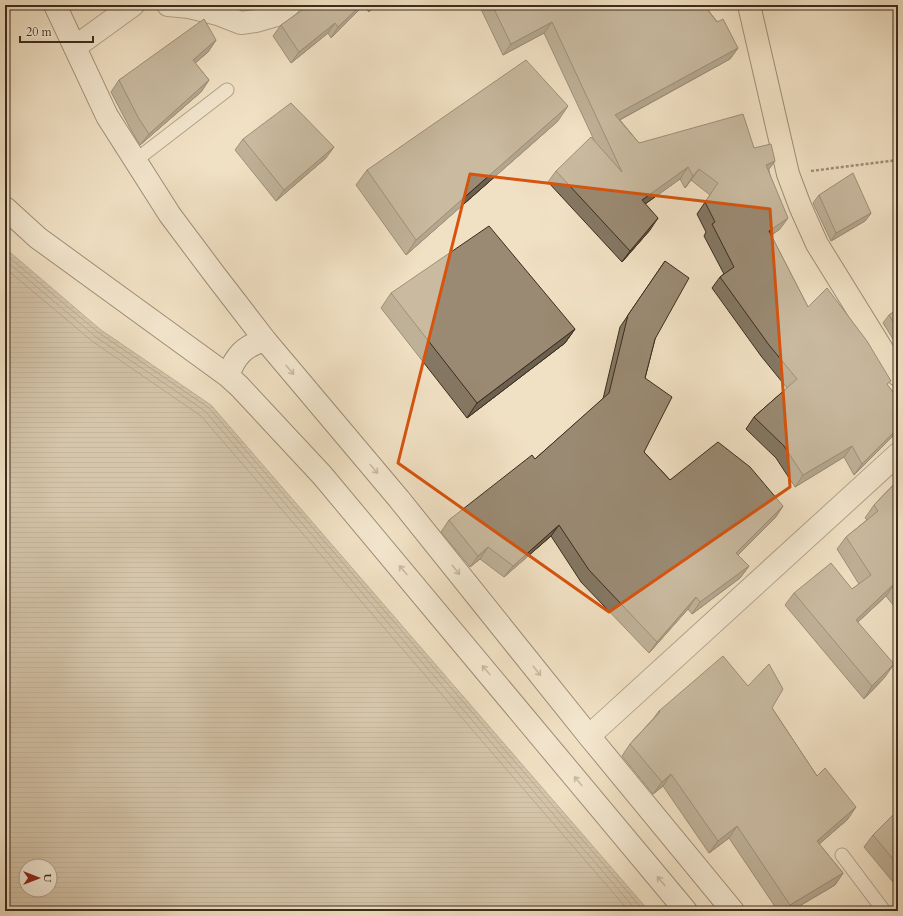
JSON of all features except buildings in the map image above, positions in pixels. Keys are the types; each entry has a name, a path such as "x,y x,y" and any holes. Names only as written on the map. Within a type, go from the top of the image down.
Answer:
{"highway":[{"path":"749,5 788,174 800,206 817,244 898,375"}],"street":[{"path":"56,5 107,116 170,215 215,276 265,340 399,499 589,736 733,911"},
{"path":"75,47 133,5"},
{"path":"168,5 189,7 218,14 241,23 256,21 277,15 289,5"},
{"path":"5,208 38,238 228,376 327,481 686,911"},
{"path":"228,376 233,363 243,351 254,343 265,340"},
{"path":"589,736 898,454"}],"lane":[{"path":"136,160 226,90"},
{"path":"842,854 880,910"}],"path":[{"path":"788,174 898,160"}],"highlighted area":[{"path":"470,174 770,209 790,487 609,612 398,463"}],"water":[{"path":"5,248 101,330 211,405 649,911 5,911"}]}
